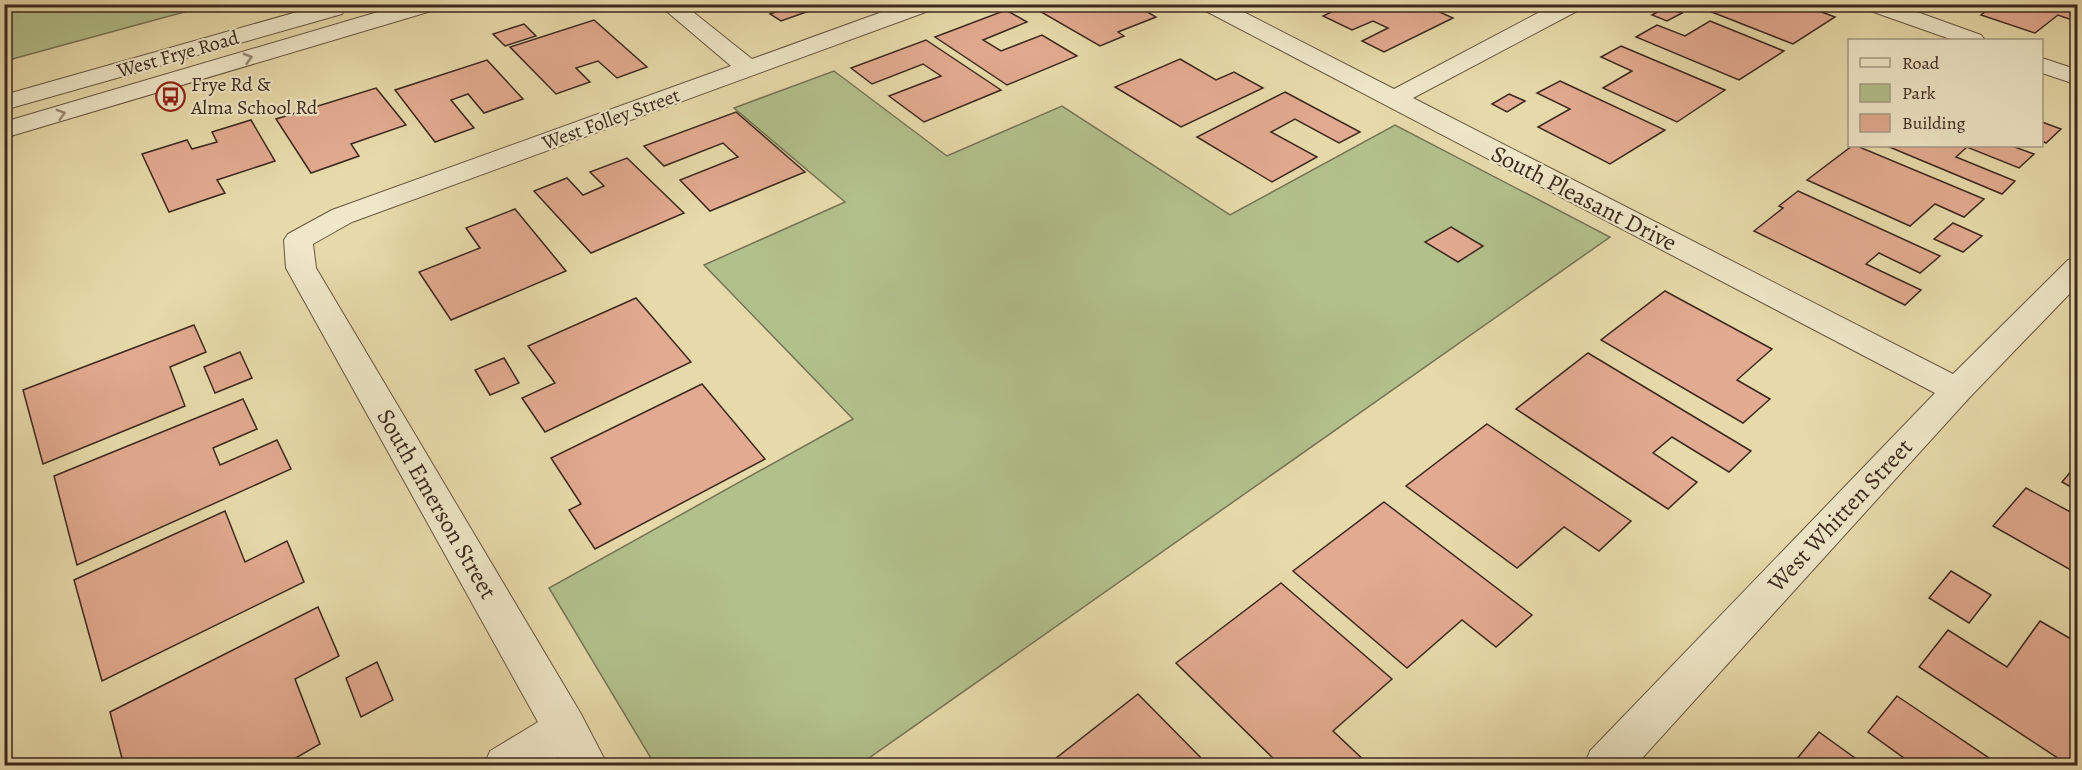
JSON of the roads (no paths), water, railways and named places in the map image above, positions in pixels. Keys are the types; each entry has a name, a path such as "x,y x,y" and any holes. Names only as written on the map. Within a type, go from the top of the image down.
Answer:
{"street":[{"name":"West Frye Road","path":"4,103 351,4"},
{"name":"West Frye Road","path":"4,130 430,4"},
{"path":"669,4 748,69"},
{"name":"West Folley Street","path":"298,240 342,216 926,4"},
{"name":"South Pleasant Drive","path":"1210,4 1957,390"},
{"path":"1393,99 1573,4"},
{"path":"1873,4 1970,39"},
{"path":"2043,65 2078,78"},
{"name":"South Emerson Street","path":"298,240 301,268 586,765"},
{"name":"West Whitten Street","path":"1606,765 1957,390 2078,267"},
{"path":"507,765 566,728"}],"place":[{"name":"Frye Rd & Alma School Rd","path":"170,96"}]}
